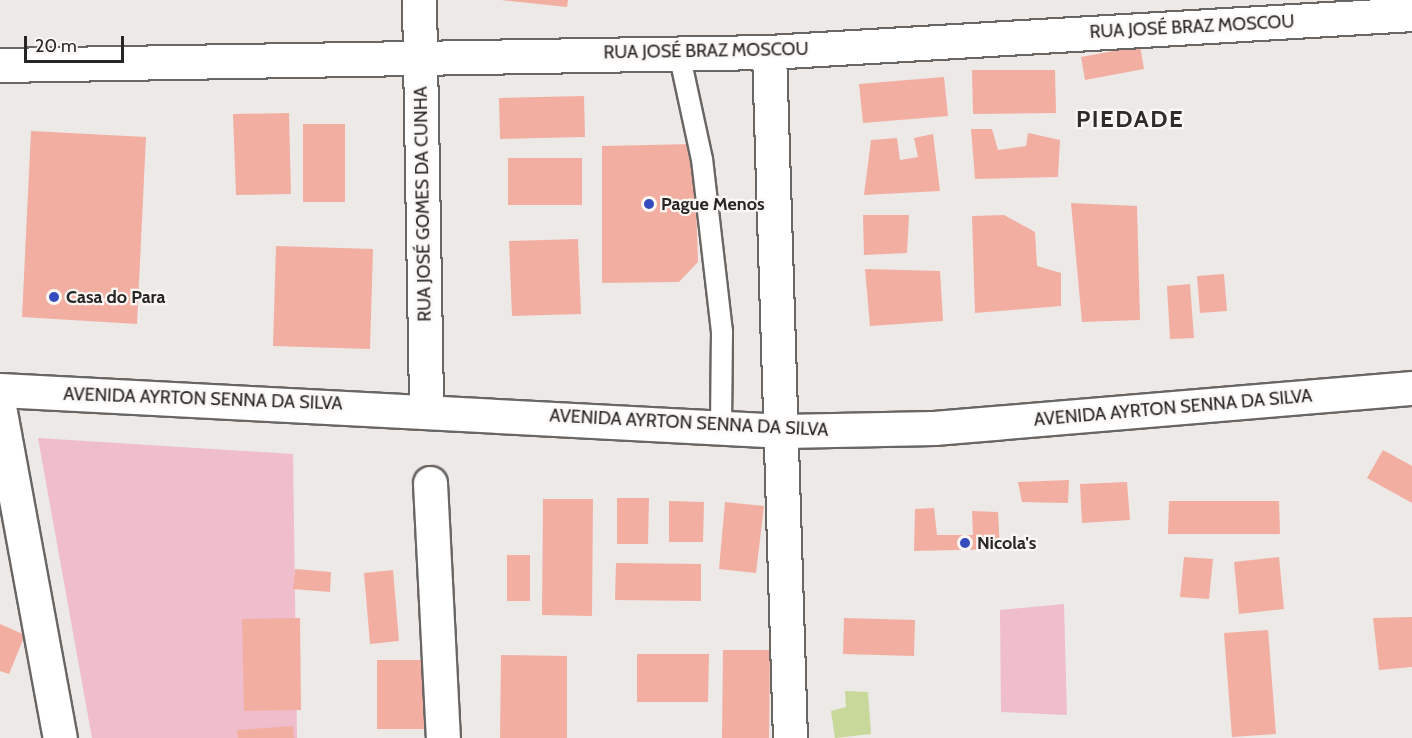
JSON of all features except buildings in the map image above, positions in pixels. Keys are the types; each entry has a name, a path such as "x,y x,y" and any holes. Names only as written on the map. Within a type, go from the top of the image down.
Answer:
{"street":[{"name":"RUA JOSÉ GOMES DA CUNHA","path":"419,0 422,57 426,408"},
{"name":"RUA JOSÉ BRAZ MOSCOU","path":"0,65 769,52 1412,14"},
{"path":"769,52 784,431 790,738"},
{"name":"AVENIDA AYRTON SENNA DA SILVA","path":"0,390 426,408 784,431 934,428 1412,388"},
{"path":"0,412 60,738"},
{"path":"430,483 443,738"}],"lane":[{"path":"679,53 702,159 723,331 721,427"}],"shaded area":[{"path":"38,438 293,454 297,738 92,738"},
{"path":"1064,604 1067,715 1001,712 1000,610"},
{"path":"845,691 868,692 871,734 835,738 831,711 846,707"}],"place":[{"name":"Pague Menos","path":"649,204"},
{"name":"Casa do Para","path":"54,297"},
{"name":"Nicola's","path":"965,543"}],"district":[{"name":"PIEDADE","path":"1130,119"}]}
